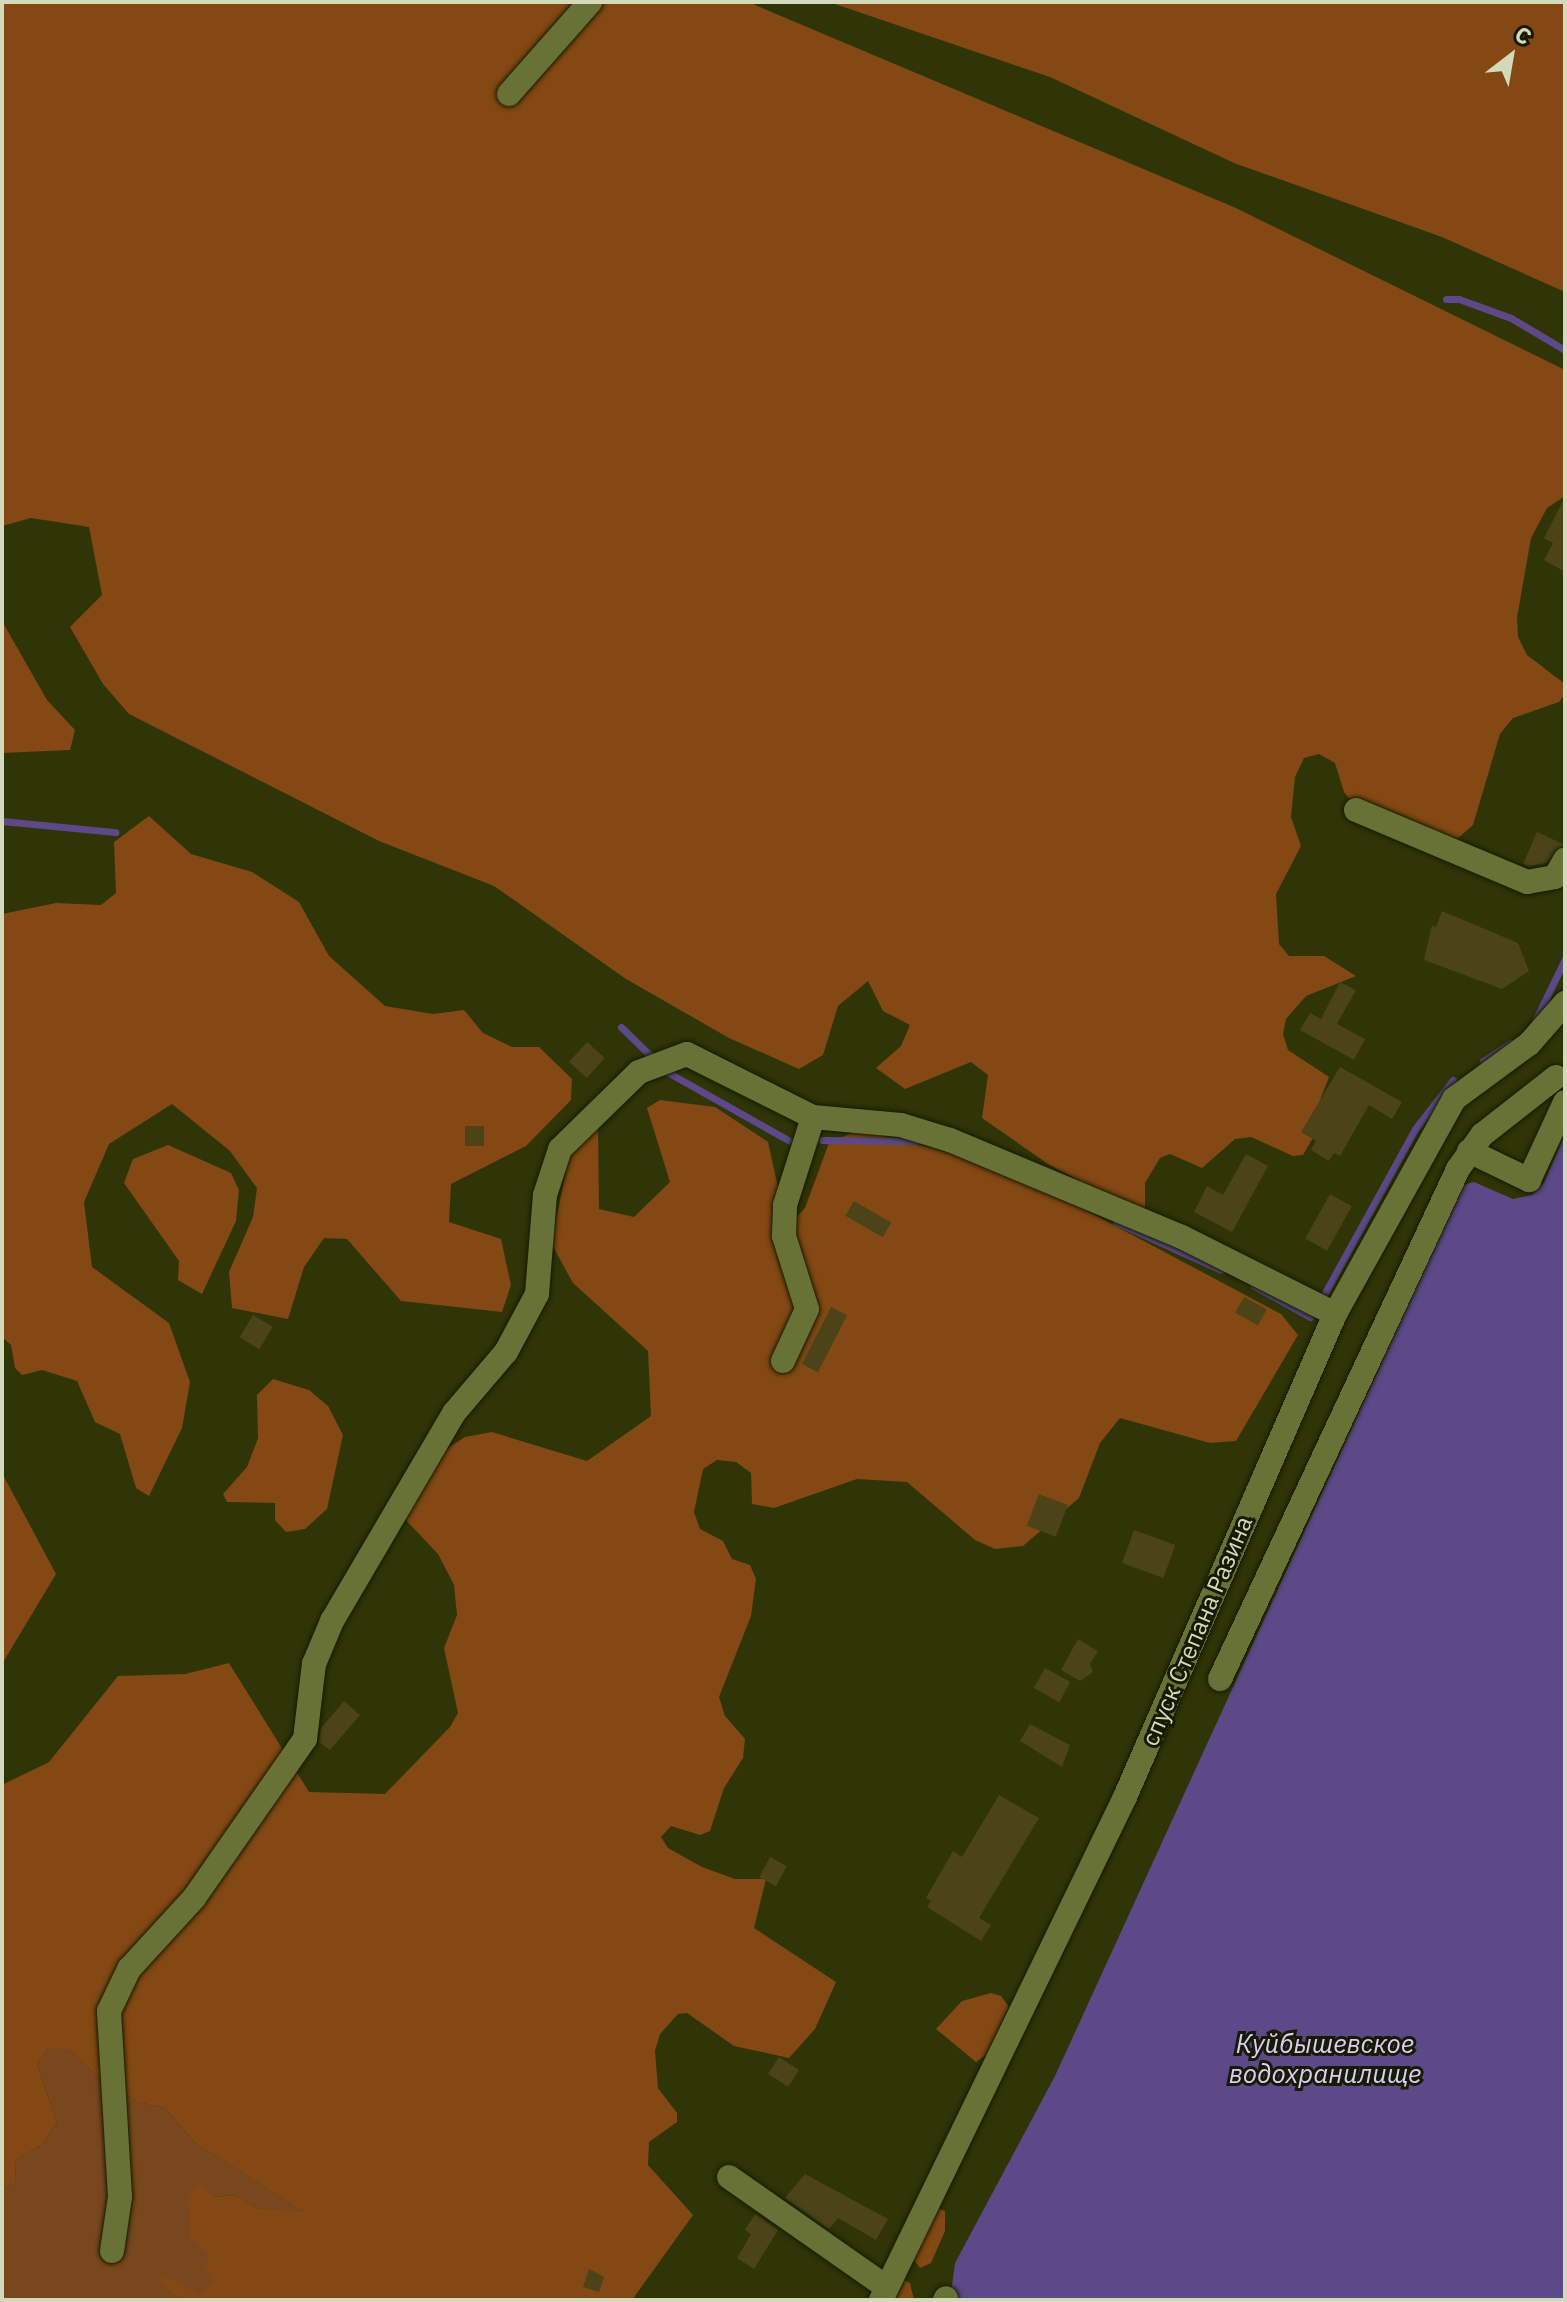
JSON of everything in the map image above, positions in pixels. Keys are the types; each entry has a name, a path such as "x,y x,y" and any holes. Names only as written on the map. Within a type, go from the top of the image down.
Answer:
{"street":[{"path":"509,94 590,2"},
{"path":"1356,810 1527,882 1546,882 1565,860"},
{"name":"спуск Степана Разина","path":"883,2293 1125,1797 1335,1314 1454,1099 1529,1044 1565,1003"},
{"path":"1220,1679 1469,1151 1500,1119 1560,1079 1529,1044"},
{"path":"112,2251 120,2197 109,2011 129,1969 194,1898 305,1739 314,1664 332,1621 454,1413 506,1352 537,1294 545,1195 560,1149 639,1072 687,1054 813,1117 901,1125 950,1140 1182,1237 1335,1314"},
{"path":"1469,1151 1529,1180 1565,1102"},
{"path":"783,1361 807,1309 787,1251 784,1220 813,1117"},
{"path":"729,2177 883,2293"}],"shaded area":[{"path":"2,2 748,2 1236,208 1565,370 1565,496 1547,508 1531,538 1517,618 1518,637 1527,655 1565,684 1565,694 1559,702 1513,718 1500,734 1473,825 1457,839 1353,803 1344,792 1335,763 1319,754 1304,758 1295,777 1291,817 1301,846 1276,894 1279,944 1289,956 1324,956 1356,976 1306,996 1286,1019 1283,1034 1288,1050 1329,1077 1320,1100 1323,1120 1303,1155 1293,1156 1251,1137 1235,1139 1202,1168 1170,1154 1160,1158 1145,1183 1145,1208 1131,1208 1048,1164 982,1118 988,1075 971,1062 905,1089 876,1068 901,1046 910,1025 883,1011 868,981 838,1006 823,1055 799,1069 729,1038 626,979 494,886 379,841 129,714 103,684 70,627 102,595 89,527 31,518 2,526"},
{"path":"829,2 1565,2 1565,292 1442,237 1234,163 1050,77"},
{"path":"2,621 47,700 75,730 70,750 2,753"},
{"path":"149,816 191,854 252,872 299,902 329,956 385,1006 433,1014 464,1010 483,1033 512,1047 539,1047 572,1079 571,1100 526,1146 451,1184 449,1222 501,1239 511,1285 502,1312 401,1301 347,1239 324,1238 304,1267 288,1319 232,1308 229,1272 253,1217 257,1188 230,1151 172,1104 109,1144 84,1202 92,1267 169,1323 190,1382 182,1428 149,1496 136,1488 120,1434 95,1422 77,1381 42,1370 22,1375 15,1368 11,1345 2,1337 2,914 56,903 101,905 116,893 114,842"},
{"path":"660,1100 715,1107 768,1142 787,1228 805,1208 829,1143 859,1130 957,1154 1078,1206 1281,1314 1298,1335 1236,1441 1210,1443 1120,1418 1100,1443 1079,1498 1023,1546 995,1549 975,1540 907,1482 857,1479 774,1508 752,1504 751,1473 736,1462 717,1460 703,1469 694,1512 700,1529 723,1541 732,1559 750,1565 756,1579 751,1616 719,1697 725,1716 745,1739 743,1758 724,1788 710,1831 700,1835 671,1826 661,1837 668,1848 702,1867 735,1879 766,1879 754,1928 836,1982 815,2029 789,2058 734,2046 687,2013 678,2014 660,2034 655,2051 658,2088 677,2113 677,2122 649,2142 648,2165 693,2215 632,2300 180,2300 159,2282 167,2276 198,2294 215,2282 205,2265 210,2256 190,2237 188,2198 198,2183 214,2197 235,2195 257,2208 304,2212 194,2142 165,2108 138,2102 104,2082 68,2049 48,2049 37,2065 57,2122 42,2145 15,2160 16,2183 2,2189 2,1785 49,1762 118,1676 185,1674 229,1663 309,1792 385,1794 450,1727 458,1713 444,1648 457,1615 454,1585 438,1554 403,1517 442,1452 465,1437 492,1432 587,1461 651,1416 648,1351 573,1283 551,1243 569,1157 598,1125 599,1209 634,1217 670,1182 647,1108"},
{"path":"168,1145 231,1173 239,1190 236,1221 202,1294 178,1280 179,1261 124,1183 133,1159"},
{"path":"273,1379 309,1390 328,1406 343,1435 327,1509 305,1529 286,1532 275,1520 275,1503 227,1502 223,1494 247,1467 258,1438 257,1395"},
{"path":"2,1473 56,1574 2,1664"},
{"path":"991,1993 1001,1996 1009,2007 986,2055 976,2062 936,2029 962,2001"},
{"path":"48,2049 68,2049 104,2082 138,2102 165,2108 194,2142 306,2213 257,2208 235,2195 214,2197 211,2256 216,2282 199,2294 160,2282 180,2300 2,2300 2,2189 16,2183 15,2160 42,2145 57,2122 37,2065"},
{"path":"937,2208 945,2211 945,2231 931,2263 920,2268 914,2260"},
{"path":"904,2280 910,2283 914,2300 885,2300"}],"water":[{"name":"Куйбышевское водохранилище","path":"1565,1134 1565,2300 950,2300 955,2263 1055,2076 1463,1185 1474,1182 1513,1199 1532,1195 1544,1183"}],"building":[{"path":"1565,497 1565,572 1544,560 1553,543 1544,538"},
{"path":"1537,832 1565,845 1546,863 1523,864"},
{"path":"1442,911 1518,943 1529,971 1502,989 1424,960 1432,925 1436,927"},
{"path":"1340,982 1356,990 1337,1024 1365,1039 1354,1060 1300,1030 1310,1013 1321,1019"},
{"path":"587,1042 605,1058 587,1078 569,1062"},
{"path":"1340,1067 1402,1102 1392,1119 1369,1105 1340,1156 1334,1153 1329,1161 1311,1150 1316,1141 1301,1132"},
{"path":"465,1126 484,1126 484,1146 465,1146"},
{"path":"1246,1154 1268,1166 1232,1232 1194,1212 1207,1186 1223,1195"},
{"path":"1330,1194 1352,1206 1327,1251 1305,1239"},
{"path":"854,1201 891,1222 883,1237 846,1216"},
{"path":"1244,1297 1267,1310 1258,1325 1235,1313"},
{"path":"831,1307 847,1315 818,1372 802,1364"},
{"path":"253,1315 273,1327 259,1349 240,1337"},
{"path":"1039,1494 1068,1505 1056,1537 1027,1526"},
{"path":"1134,1530 1175,1545 1163,1578 1122,1563"},
{"path":"1078,1639 1098,1651 1090,1664 1093,1672 1080,1681 1061,1670"},
{"path":"1045,1668 1070,1682 1059,1702 1034,1688"},
{"path":"344,1701 360,1715 330,1750 319,1742 321,1728"},
{"path":"1030,1724 1070,1745 1062,1767 1020,1741"},
{"path":"999,1795 1039,1818 979,1918 991,1925 981,1941 927,1907 931,1901 926,1898 953,1851 962,1857"},
{"path":"770,1857 787,1866 776,1886 759,1877"},
{"path":"779,2057 799,2070 788,2087 768,2074"},
{"path":"805,2174 888,2219 876,2240 838,2218 829,2229 785,2198"},
{"path":"755,2214 778,2230 754,2269 737,2258 751,2234 745,2230"},
{"path":"589,2269 604,2277 599,2292 583,2287"}],"waterway":[{"path":"1446,299 1459,299 1511,318 1565,350"},
{"path":"2,821 115,832"},
{"path":"1535,1021 1565,959"},
{"path":"621,1027 656,1061"},
{"path":"1483,1061 1511,1043"},
{"path":"669,1073 788,1140"},
{"path":"1321,1300 1415,1129 1453,1080"},
{"path":"822,1140 916,1141"},
{"path":"1116,1222 1221,1270"},
{"path":"1254,1286 1310,1317"}]}
